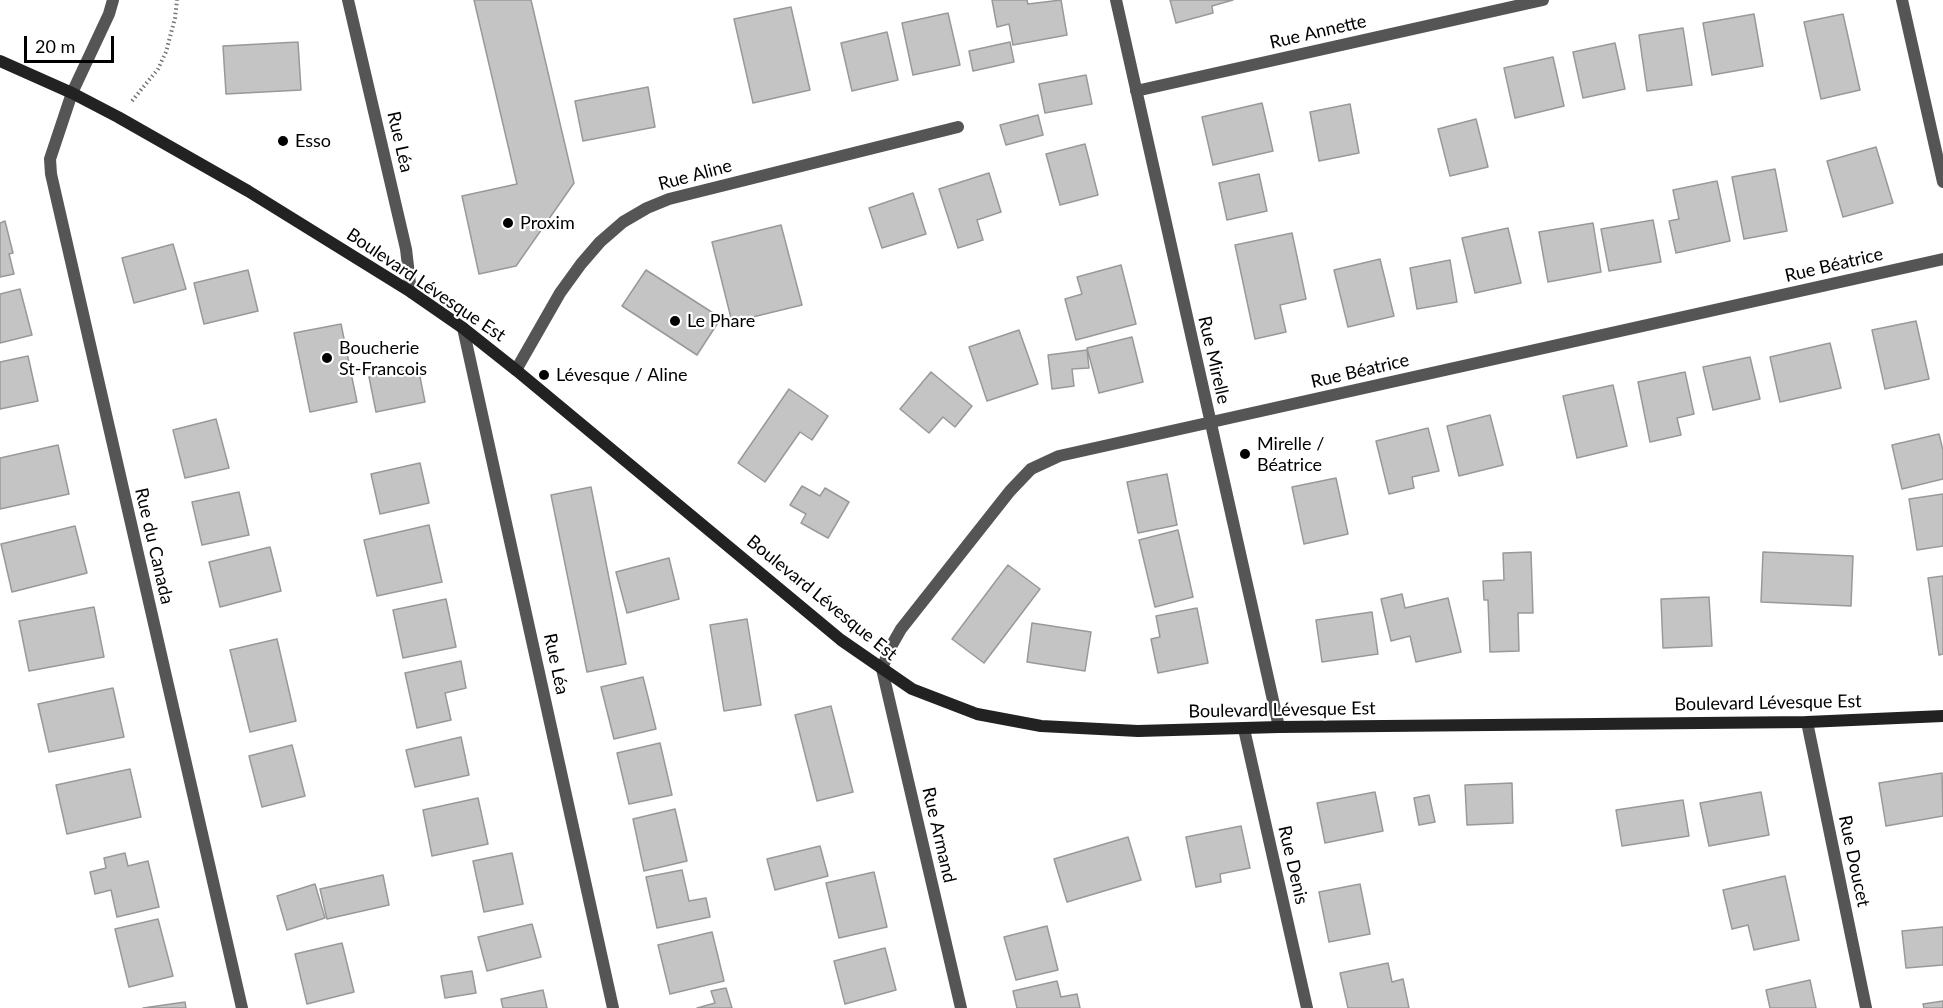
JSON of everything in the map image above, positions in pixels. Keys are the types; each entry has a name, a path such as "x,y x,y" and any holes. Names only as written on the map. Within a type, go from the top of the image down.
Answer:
{"street":[{"name":"Rue du Canada","path":"113,0 109,14 72,93 50,159 51,174 242,1008"},
{"name":"Rue Léa","path":"348,0 406,249 411,292"},
{"name":"Rue Mirelle","path":"1116,0 1279,727"},
{"name":"Rue Annette","path":"1136,91 1544,0"},
{"path":"1902,0 1943,182"},
{"name":"Boulevard Lévesque Est","path":"0,61 72,93 118,117 248,191 411,292 463,328 516,370 842,640 912,689 945,704 976,714 1020,723 1071,729 1138,731 1279,727 1807,722 1943,716"},
{"name":"Rue Aline","path":"516,370 560,293 581,264 600,242 623,222 647,208 669,199 958,127"},
{"name":"Rue Béatrice","path":"882,669 889,650 901,629 1010,491 1031,469 1059,456 1943,259"},
{"name":"Rue Léa","path":"463,328 613,1008"},
{"name":"Rue Armand","path":"882,669 961,1008"},
{"name":"Rue Doucet","path":"1807,722 1866,1008"},
{"name":"Rue Denis","path":"1244,729 1307,1008"}],"path":[{"path":"118,117 158,69 166,52 177,0"}],"building":[{"path":"474,0 531,0 574,183 516,266 479,274 462,196 517,184"},
{"path":"992,0 1027,0 1028,4 1061,0 1067,35 1013,45 1009,24 997,27"},
{"path":"1170,0 1233,0 1212,6 1213,13 1176,23"},
{"path":"791,7 810,90 753,103 734,19"},
{"path":"948,13 960,65 913,75 902,23"},
{"path":"1754,14 1763,66 1712,75 1703,23"},
{"path":"1843,14 1860,90 1821,99 1804,22"},
{"path":"1683,28 1692,85 1647,91 1639,35"},
{"path":"887,32 898,80 852,91 841,43"},
{"path":"298,42 301,90 226,94 223,46"},
{"path":"1010,42 1014,62 973,71 969,51"},
{"path":"1615,43 1625,89 1583,98 1573,52"},
{"path":"1553,57 1564,106 1515,118 1504,68"},
{"path":"1086,75 1092,104 1045,113 1039,84"},
{"path":"648,87 655,127 583,141 575,101"},
{"path":"1262,103 1273,151 1213,165 1202,117"},
{"path":"1350,104 1359,153 1319,161 1310,112"},
{"path":"1038,115 1043,135 1006,145 1000,125"},
{"path":"1476,119 1488,167 1450,176 1438,129"},
{"path":"1085,144 1098,195 1060,205 1046,154"},
{"path":"1876,147 1893,203 1843,217 1827,161"},
{"path":"1775,169 1787,231 1744,239 1732,177"},
{"path":"989,173 1001,212 977,220 983,240 958,248 939,189"},
{"path":"1259,174 1267,211 1227,220 1219,183"},
{"path":"1717,181 1730,241 1676,253 1669,221 1679,219 1673,190"},
{"path":"913,193 926,234 882,248 869,208"},
{"path":"1653,220 1661,262 1609,271 1601,229"},
{"path":"5,221 13,253 9,254 14,274 0,277 0,223"},
{"path":"1593,223 1601,272 1548,282 1539,232"},
{"path":"781,225 802,305 732,322 712,242"},
{"path":"1508,228 1521,283 1475,293 1462,238"},
{"path":"1292,233 1306,299 1280,305 1286,332 1255,339 1235,245"},
{"path":"173,244 186,289 134,303 122,258"},
{"path":"1380,259 1394,316 1348,327 1334,270"},
{"path":"1450,260 1457,302 1417,309 1410,268"},
{"path":"1121,265 1136,324 1076,340 1065,299 1082,294 1077,277"},
{"path":"248,270 258,311 204,324 194,283"},
{"path":"646,270 721,318 697,355 622,306"},
{"path":"20,289 32,335 0,343 0,294"},
{"path":"1916,321 1929,379 1885,389 1872,330"},
{"path":"341,324 357,402 310,412 294,333"},
{"path":"1019,330 1038,384 987,401 969,347"},
{"path":"1132,337 1143,382 1099,393 1087,348"},
{"path":"1830,343 1841,388 1780,402 1770,357"},
{"path":"1087,350 1089,368 1072,369 1074,386 1052,389 1048,355"},
{"path":"28,356 38,401 0,409 0,362"},
{"path":"1750,357 1760,399 1713,410 1703,367"},
{"path":"418,367 425,402 376,412 369,377"},
{"path":"931,372 972,406 955,427 943,417 929,433 900,409"},
{"path":"1685,372 1694,414 1677,418 1681,435 1650,442 1638,382"},
{"path":"1613,385 1627,446 1577,458 1563,396"},
{"path":"789,389 828,416 812,440 800,432 765,482 738,463"},
{"path":"1490,415 1503,465 1459,476 1447,426"},
{"path":"216,419 229,468 185,478 173,430"},
{"path":"1428,428 1439,471 1412,477 1414,488 1389,494 1376,441"},
{"path":"1939,434 1943,450 1943,479 1902,489 1892,445"},
{"path":"58,445 69,494 0,509 0,458"},
{"path":"420,463 429,503 380,514 371,474"},
{"path":"1167,474 1177,525 1138,533 1127,482"},
{"path":"1336,478 1348,534 1304,544 1292,487"},
{"path":"802,486 820,496 825,488 849,502 828,538 801,523 806,514 790,505"},
{"path":"591,487 626,664 587,672 551,495"},
{"path":"239,492 249,535 202,545 192,502"},
{"path":"1943,494 1943,546 1917,550 1909,499"},
{"path":"429,525 442,582 377,596 364,540"},
{"path":"75,526 87,573 12,592 1,544"},
{"path":"1178,530 1193,597 1155,607 1139,540"},
{"path":"270,547 281,591 220,607 209,562"},
{"path":"1531,552 1533,613 1518,613 1519,651 1490,652 1488,600 1484,600 1483,581 1504,580 1503,553"},
{"path":"1763,552 1853,556 1851,606 1761,602"},
{"path":"669,558 679,599 627,613 616,572"},
{"path":"1008,565 1040,589 984,663 952,639"},
{"path":"1943,576 1943,654 1939,655 1928,578"},
{"path":"1402,594 1405,608 1448,598 1461,652 1416,662 1410,636 1391,641 1381,599"},
{"path":"1709,597 1712,646 1663,648 1661,599"},
{"path":"446,599 456,647 403,658 393,610"},
{"path":"94,607 104,657 29,671 19,621"},
{"path":"1197,608 1208,663 1158,673 1151,639 1160,637 1156,616"},
{"path":"1372,612 1378,654 1322,662 1316,620"},
{"path":"747,619 761,705 724,711 710,625"},
{"path":"1032,623 1091,632 1085,671 1027,662"},
{"path":"277,639 296,721 250,732 230,650"},
{"path":"461,661 466,688 445,693 451,720 417,728 405,673"},
{"path":"643,677 656,729 614,739 601,687"},
{"path":"113,688 124,737 49,752 38,704"},
{"path":"831,706 853,792 817,801 795,715"},
{"path":"461,737 469,775 415,787 406,750"},
{"path":"660,743 672,795 629,804 617,753"},
{"path":"292,745 305,796 262,807 249,756"},
{"path":"130,769 141,817 67,834 56,785"},
{"path":"1942,773 1943,816 1886,826 1879,783"},
{"path":"1512,783 1513,823 1467,825 1465,785"},
{"path":"1375,792 1383,831 1325,843 1317,803"},
{"path":"1761,792 1769,835 1709,846 1700,803"},
{"path":"1429,795 1435,822 1419,825 1414,798"},
{"path":"478,798 488,844 432,856 423,810"},
{"path":"1683,800 1689,836 1622,846 1616,810"},
{"path":"675,809 687,861 644,871 633,819"},
{"path":"1241,826 1250,868 1220,874 1221,882 1196,887 1186,837"},
{"path":"1128,837 1141,880 1067,902 1054,859"},
{"path":"820,846 828,876 775,890 767,859"},
{"path":"125,853 128,866 148,861 159,907 117,917 111,890 95,894 90,872 106,868 104,858"},
{"path":"512,853 523,904 484,912 473,861"},
{"path":"682,870 689,901 706,898 710,917 657,928 646,877"},
{"path":"874,872 887,927 839,938 826,883"},
{"path":"383,875 389,905 327,919 320,889"},
{"path":"1785,876 1799,940 1754,950 1748,925 1732,929 1723,890"},
{"path":"315,884 325,918 287,930 277,896"},
{"path":"1360,884 1370,934 1329,942 1319,892"},
{"path":"158,919 173,976 129,987 115,929"},
{"path":"532,924 541,957 487,971 478,937"},
{"path":"1047,926 1058,970 1016,980 1004,937"},
{"path":"1943,927 1943,965 1906,968 1902,931"},
{"path":"712,932 724,981 670,994 658,945"},
{"path":"342,943 354,992 307,1004 295,954"},
{"path":"885,948 896,990 845,1004 834,961"},
{"path":"1388,963 1392,982 1403,979 1409,1008 1348,1008 1340,973"},
{"path":"472,971 476,993 445,998 441,976"},
{"path":"1810,980 1816,1008 1770,1008 1766,990"},
{"path":"1057,981 1061,997 1077,994 1080,1008 1017,1008 1013,991"},
{"path":"726,988 732,1008 697,1008 715,1003 711,991"},
{"path":"543,990 547,1008 503,1008 501,999"},
{"path":"1943,1001 1943,1008 1924,1008 1923,1004"},
{"path":"185,1002 186,1008 143,1008"}],"place":[{"name":"Esso","path":"283,141"},
{"name":"Proxim","path":"508,223"},
{"name":"Le Phare","path":"675,321"},
{"name":"Boucherie St-Francois","path":"327,358"},
{"name":"Lévesque / Aline","path":"544,375"},
{"name":"Mirelle / Béatrice","path":"1245,454"}]}
